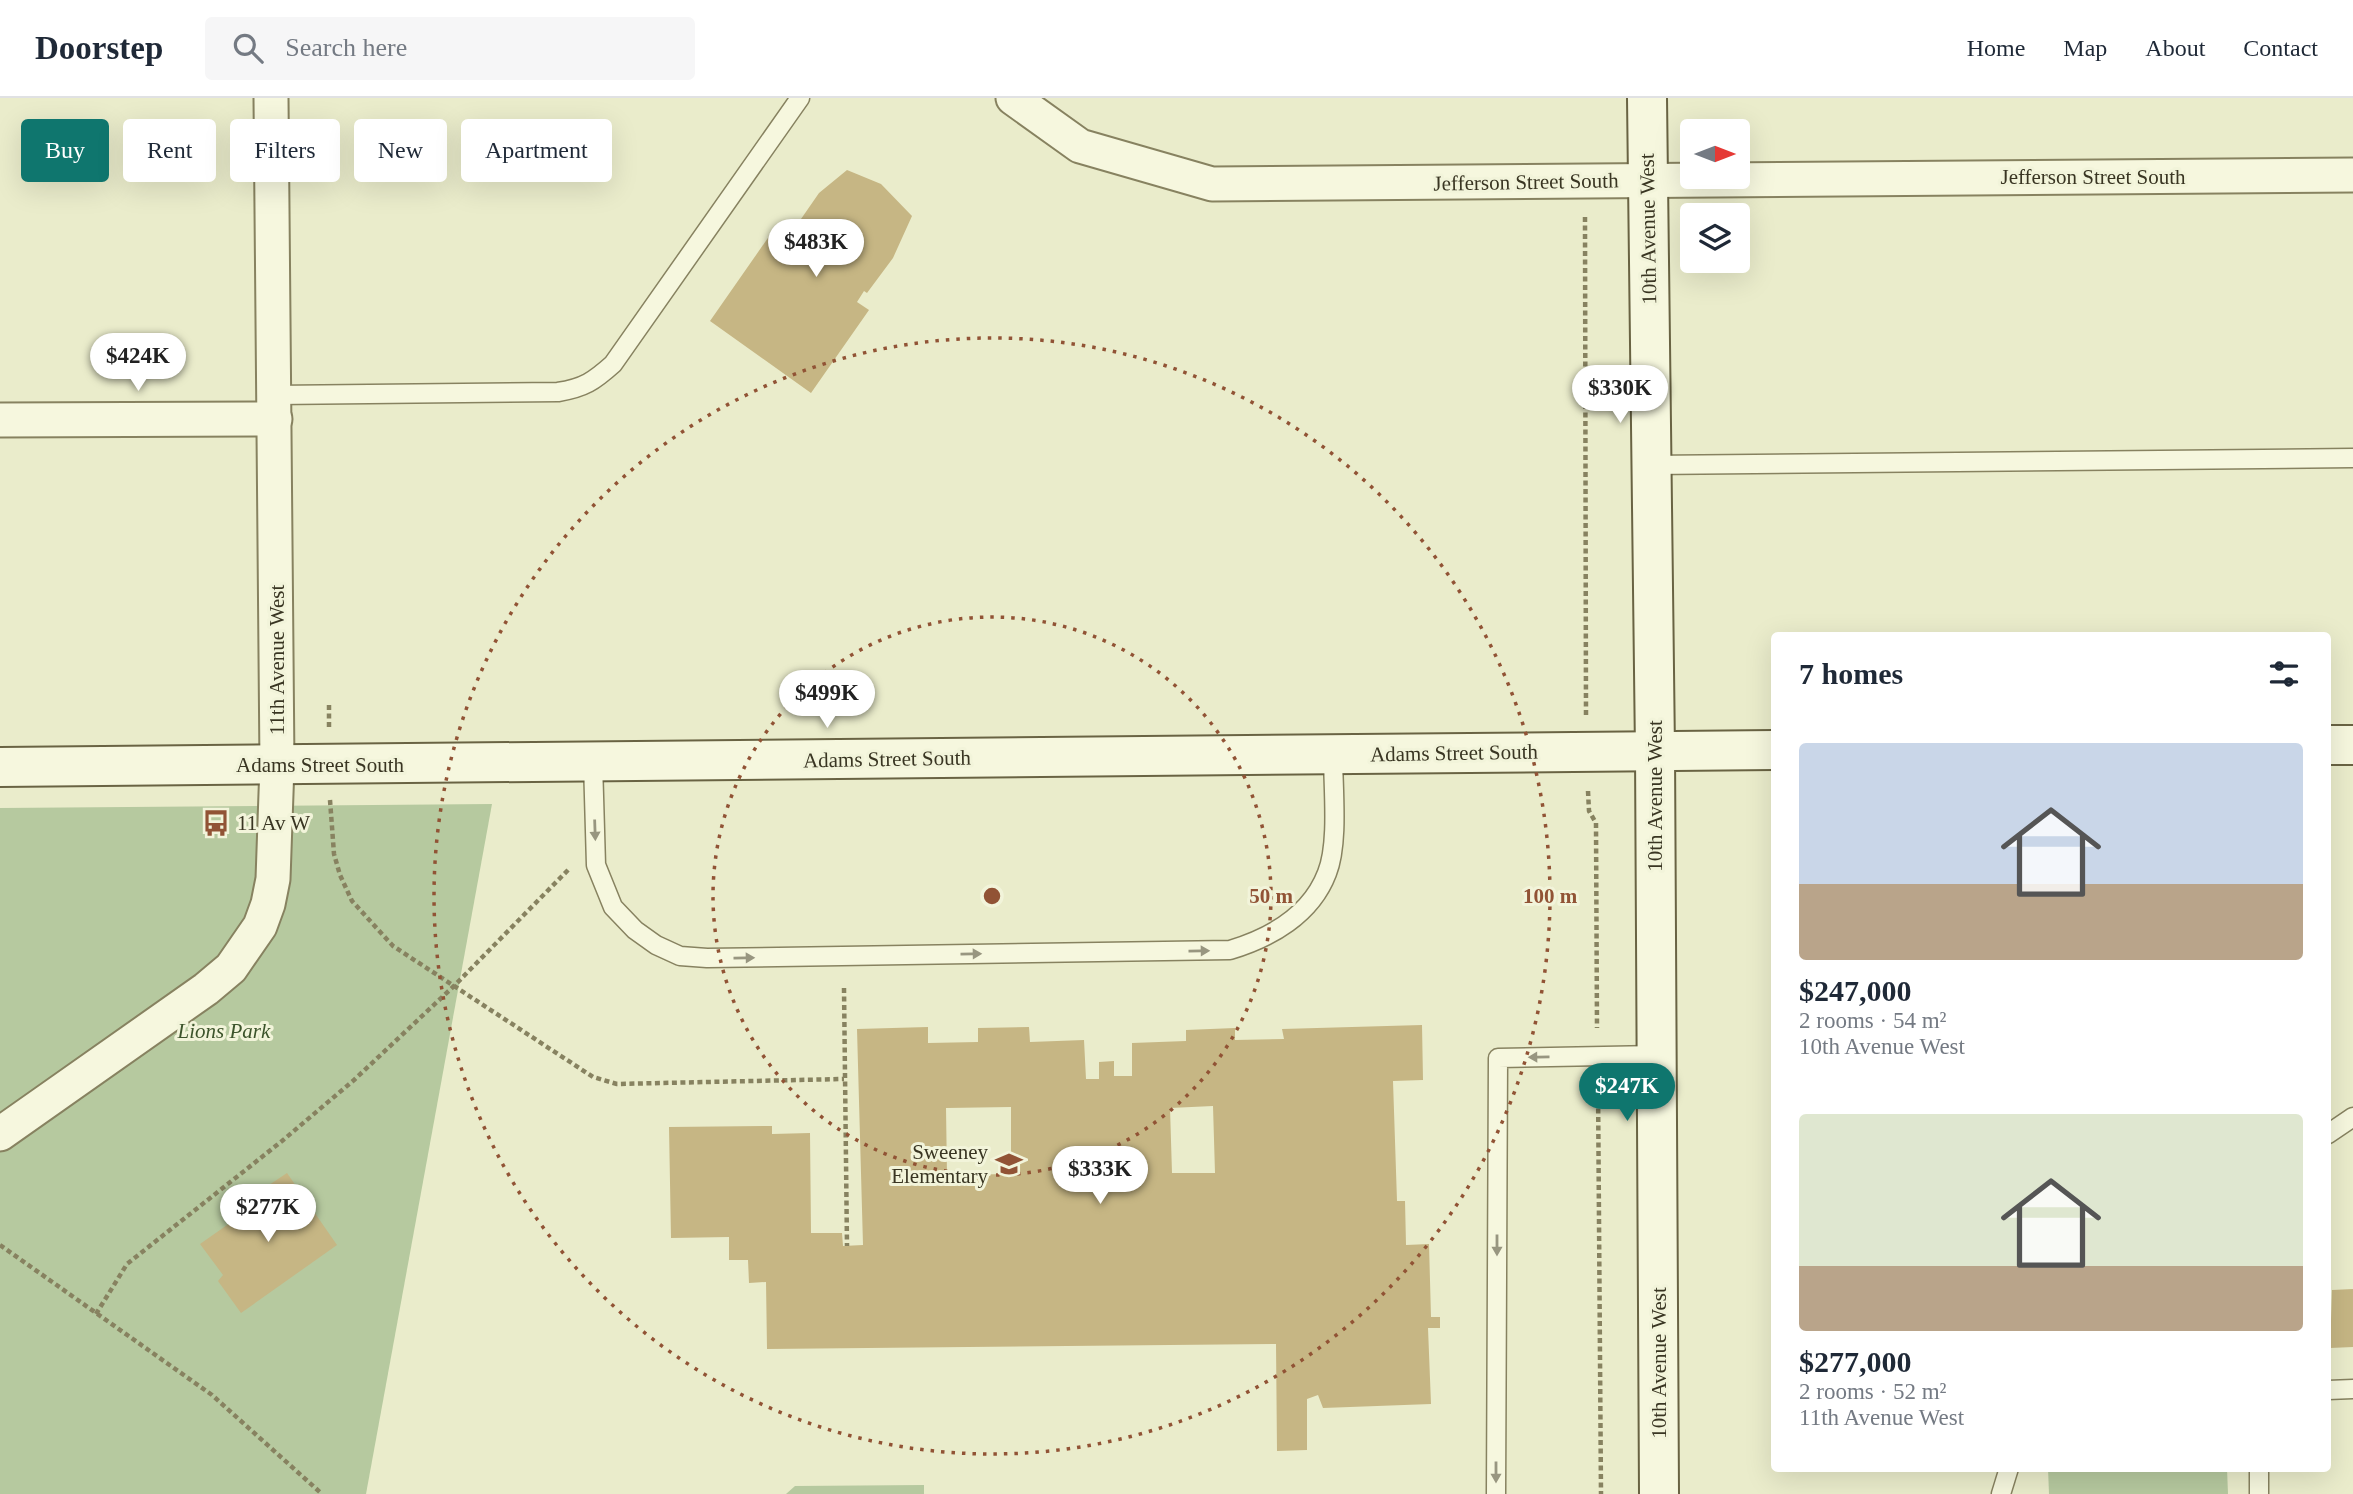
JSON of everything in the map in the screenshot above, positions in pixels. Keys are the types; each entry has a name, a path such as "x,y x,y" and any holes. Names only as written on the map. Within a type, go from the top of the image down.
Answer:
{"street":[{"name":"11th Avenue West","path":"0,1135 206,989 231,968 260,926 268,904 273,879 277,765 271,98"},
{"name":"Jefferson Street South","path":"1013,98 1080,146 1212,184 2353,175"},
{"name":"10th Avenue West","path":"1647,98 1660,1494"},
{"path":"0,420 275,407"},
{"path":"2331,745 2353,745"},
{"name":"Adams Street South","path":"0,766 1771,750"}],"lane":[{"path":"275,407 580,389 614,364 800,98"},
{"path":"1650,465 2353,458"},
{"path":"593,762 596,864 614,907 635,930 656,944 680,956 707,958 1230,950 1257,942 1280,929 1298,914 1313,898 1328,873 1333,843 1333,754"},
{"path":"1496,1494 1498,1058 1657,1055"},
{"path":"2331,1132 2353,1117"},
{"path":"2331,1390 2353,1389"},
{"path":"2001,1494 2008,1472"},
{"path":"2259,1472 2259,1494"}],"path":[{"path":"1585,181 1585,752 1589,811 1596,823 1601,1494"},
{"path":"329,705 330,810 334,854 352,901 393,946 593,1077 617,1084 844,1079"},
{"path":"96,1314 127,1264 344,1089 454,986 570,868"},
{"path":"844,988 847,1246"},
{"path":"0,1245 212,1395 322,1494"}],"green space":[{"name":"Lions Park","path":"492,804 366,1494 0,1494 0,808"},
{"path":"2048,1472 2227,1472 2228,1494 2049,1494"},
{"path":"924,1485 924,1494 786,1494 795,1486"}],"building":[{"path":"847,170 881,184 912,216 893,258 857,302 869,310 811,393 710,321 770,235 783,245 819,193"},
{"path":"1422,1025 1423,1080 1393,1081 1397,1201 1405,1201 1406,1245 1429,1244 1431,1317 1440,1317 1440,1328 1428,1328 1431,1404 1323,1408 1318,1395 1307,1399 1307,1450 1277,1451 1276,1344 767,1349 766,1282 749,1283 748,1260 729,1260 729,1237 671,1238 669,1127 772,1126 772,1134 810,1133 811,1233 842,1233 843,1246 863,1245 857,1029 928,1027 928,1043 978,1042 978,1028 1029,1027 1030,1042 1084,1040 1086,1079 1099,1079 1099,1062 1114,1061 1114,1076 1132,1076 1132,1043 1186,1041 1186,1030 1235,1028 1235,1040 1284,1039 1282,1029","holes":["1213,1106 1215,1173 1172,1173 1170,1108","1011,1107 1011,1174 947,1175 946,1108"]},
{"path":"287,1173 337,1245 241,1313 218,1281 223,1275 200,1244 264,1199 257,1193"},
{"path":"2353,1289 2353,1347 2331,1348 2332,1290"}],"place":[{"name":"11 Av W","path":"216,823"},
{"name":"Sweeney Elementary","path":"1009,1164"}]}
